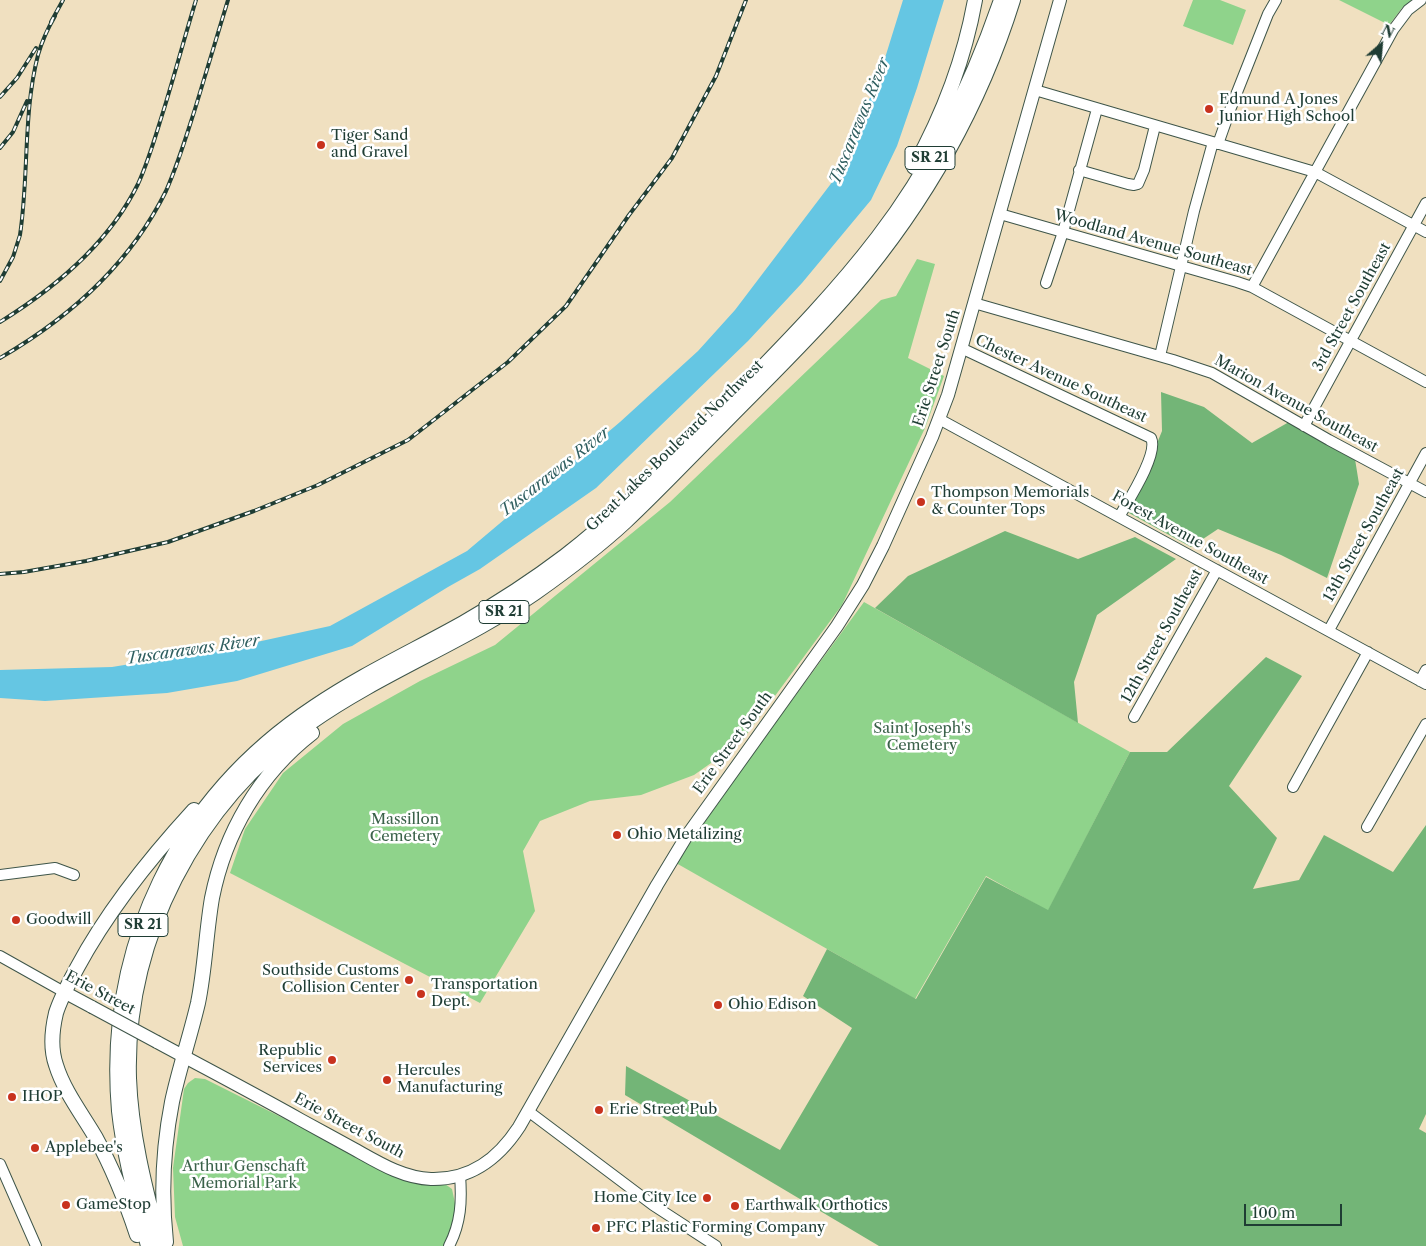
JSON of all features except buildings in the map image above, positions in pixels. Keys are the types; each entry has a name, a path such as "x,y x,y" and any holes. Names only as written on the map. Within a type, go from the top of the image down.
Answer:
{"highway":[{"path":"828,298 842,274 902,189 936,126 959,66 972,19 975,0"},
{"name":"Great Lakes Boulevard Northwest","path":"148,1246 133,1188 122,1136 119,1111 117,1067 120,1010 128,971 146,915 168,866 208,802 269,739 289,724 352,683 492,606 541,574 587,538 652,479 828,298 887,225 934,151 961,99 1001,0"},
{"name":"Great Lakes Boulevard Northwest","path":"160,1246 144,1183 136,1140 130,1097 129,1040 143,960 162,906 181,867 201,834 260,764 289,739 345,701 457,640 535,593 603,541 642,505 830,314 889,243 917,202 949,149 982,84 1014,0"},
{"path":"167,1246 164,1198 165,1147 172,1100 193,1024 202,980 216,880 230,839 250,800 273,768 301,741 334,717 407,672 422,659"},
{"path":"140,1246 128,1208 109,1163 63,1083 56,1065 52,1032 56,1012 64,992 99,929 132,882 222,779 256,744 286,719 315,700 352,683"}],"main road":[{"name":"Erie Street South","path":"184,1057 395,1171 414,1177 442,1178 460,1175 478,1168 499,1153 511,1140 683,841 837,626 863,585 883,546 939,419 1000,214 1060,0"},
{"name":"Erie Street","path":"64,992 184,1057"}],"street":[{"path":"1160,356 1194,211 1216,143 1268,14 1276,0"},
{"path":"1252,287 1393,30 1408,10 1421,0"},
{"path":"1035,90 1315,172 1426,232"},
{"path":"1046,283 1063,232 1097,108"},
{"path":"1079,170 1128,184 1138,184 1144,170 1155,126"},
{"name":"3rd Street Southeast","path":"1304,426 1426,203"},
{"name":"Woodland Avenue Southeast","path":"1000,214 1252,287 1426,382"},
{"name":"Marion Avenue Southeast","path":"974,303 1160,356 1212,373 1304,426 1426,492"},
{"name":"Chester Avenue Southeast","path":"961,348 1151,438 1152,446 1147,466 1119,517"},
{"name":"Forest Avenue Southeast","path":"939,419 1423,682"},
{"name":"13th Street Southeast","path":"1328,630 1426,453"},
{"name":"12th Street Southeast","path":"1134,717 1217,570"},
{"path":"1293,787 1368,652"},
{"path":"1423,682 1426,670"},
{"path":"1368,828 1426,724"},
{"path":"0,875 55,868 74,875"},
{"name":"Erie Street","path":"0,956 64,992"},
{"path":"528,1111 652,1205 716,1246"},
{"path":"0,1164 36,1246"},
{"path":"449,1246 457,1229 460,1214 462,1196 460,1175"}],"green space":[{"path":"1193,0 1220,0 1246,10 1233,45 1183,26"},
{"path":"1339,0 1413,0 1402,8 1389,25"},
{"name":"Massillon Cemetery","path":"917,259 935,264 908,358 944,376 925,428 842,605 741,742 694,775 641,795 590,801 540,821 523,851 535,911 480,1003 230,873 245,829 283,773 343,724 420,681 495,645 670,502 881,300 896,296"},
{"path":"1161,392 1204,407 1252,443 1289,422 1355,459 1359,484 1327,578 1281,555 1218,529 1191,547 1129,513 1162,431"},
{"path":"1005,531 1078,559 1135,537 1176,559 1097,615 1074,682 1078,723 875,608 908,576"},
{"name":"Saint Joseph's Cemetery","path":"864,602 1130,752 1048,911 986,876 915,999 676,863"},
{"path":"1266,657 1302,676 1229,786 1277,838 1253,889 1299,880 1324,835 1393,872 1426,825 1426,1114 1419,1129 1426,1133 1426,1246 879,1246 625,1095 626,1066 780,1150 852,1028 803,996 827,949 916,999 986,877 1048,910 1130,752 1167,752"},
{"name":"Arthur Genschaft Memorial Park","path":"195,1078 205,1079 325,1139 445,1184 452,1189 456,1208 450,1233 443,1246 183,1246 175,1217 173,1168 184,1089"}],"water":[{"name":"Tuscarawas River","path":"903,0 944,0 897,146 871,200 802,283 748,341 596,488 480,569 352,646 237,681 167,693 45,701 0,698 0,670 112,667 234,647 330,626 467,551 620,422 698,351 735,310 836,177 880,74"}],"railway":[{"path":"51,22 63,0"},
{"path":"0,322 41,294 79,262 112,226 126,205 138,184 149,156 196,0"},
{"path":"0,358 50,325 95,287 135,242 151,217 166,191 178,161 228,0"},
{"path":"0,574 24,572 86,561 168,542 254,511 318,485 408,440 508,362 566,306 629,215 672,158 716,76 746,0"},
{"path":"0,281 13,257 20,235 33,77 41,45 55,16"},
{"path":"0,97 17,78 36,48"},
{"path":"0,148 13,132 27,101"}],"place":[{"name":"Edmund A Jones Junior High School","path":"1209,109"},
{"name":"Tiger Sand and Gravel","path":"321,145"},
{"name":"Thompson Memorials & Counter Tops","path":"921,502"},
{"name":"Ohio Metalizing","path":"617,835"},
{"name":"Goodwill","path":"16,920"},
{"name":"Southside Customs Collision Center","path":"409,980"},
{"name":"Transportation Dept.","path":"421,994"},
{"name":"Ohio Edison","path":"718,1005"},
{"name":"Republic Services","path":"332,1060"},
{"name":"Hercules Manufacturing","path":"387,1080"},
{"name":"IHOP","path":"12,1097"},
{"name":"Erie Street Pub","path":"599,1110"},
{"name":"Applebee's","path":"35,1148"},
{"name":"Home City Ice","path":"707,1198"},
{"name":"GameStop","path":"66,1205"},
{"name":"Earthwalk Orthotics","path":"735,1206"},
{"name":"PFC Plastic Forming Company","path":"596,1228"}]}
